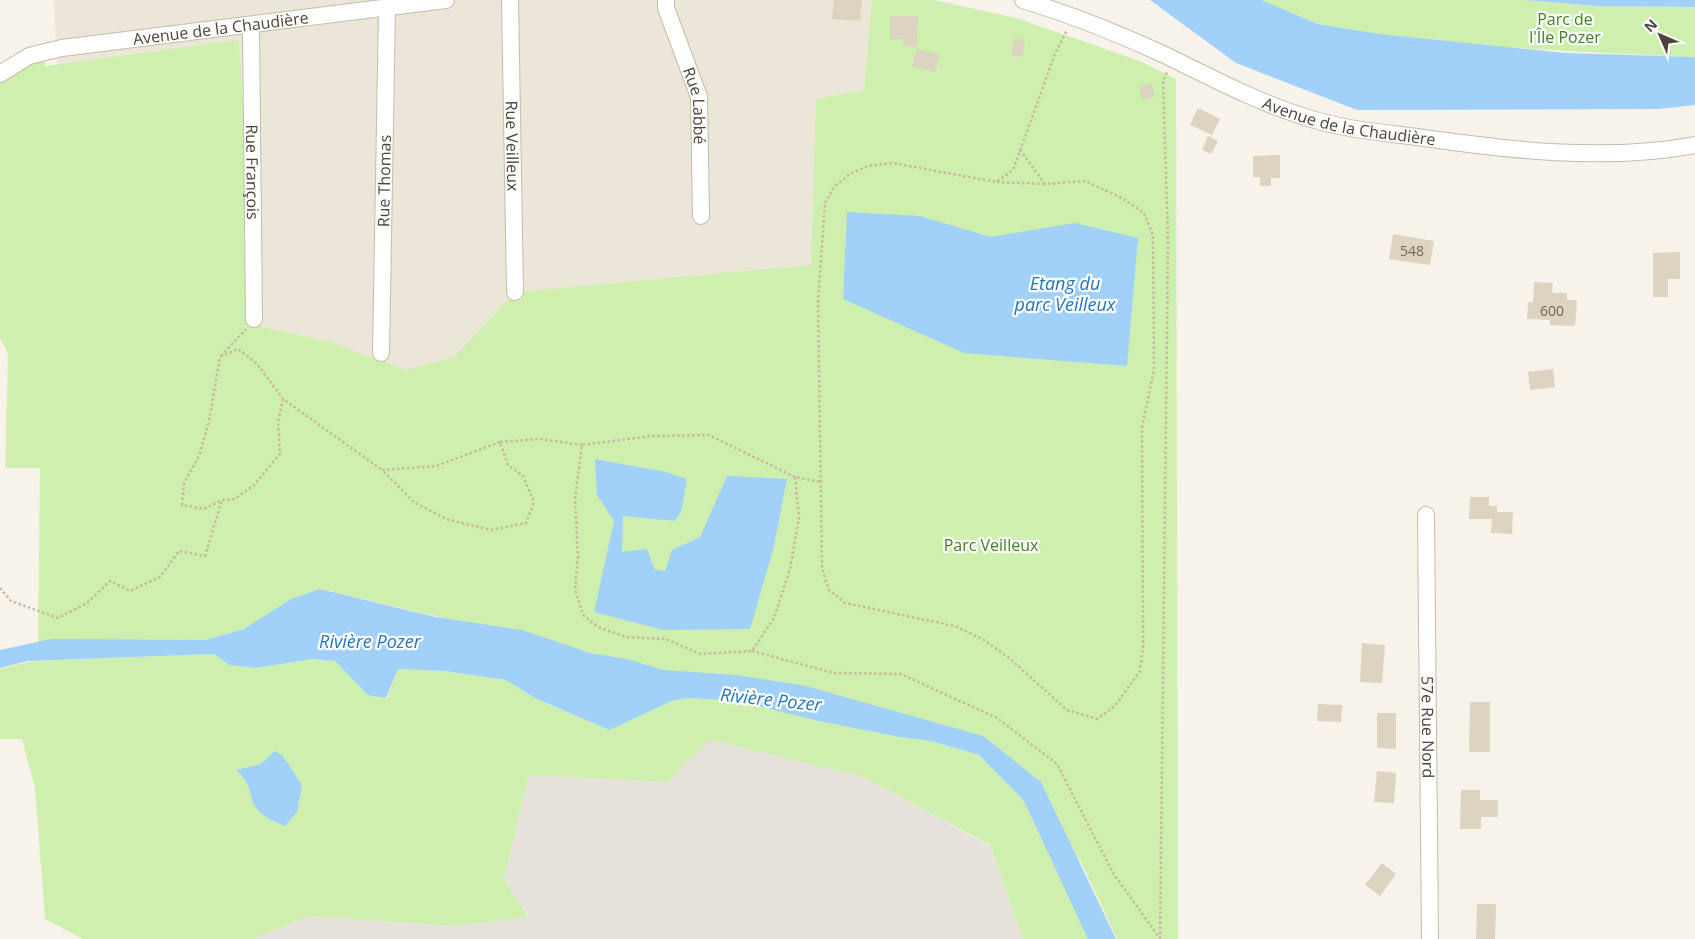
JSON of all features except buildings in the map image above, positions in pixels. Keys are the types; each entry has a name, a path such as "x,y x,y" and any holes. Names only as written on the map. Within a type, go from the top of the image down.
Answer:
{"street":[{"name":"Avenue de la Chaudière","path":"0,74 29,56 62,48 388,9 446,0"},
{"name":"Rue Veilleux","path":"510,0 515,292"},
{"name":"Rue Labbé","path":"666,0 666,8 699,97 701,216"},
{"name":"Avenue de la Chaudière","path":"1023,0 1073,16 1173,59 1263,101 1306,118 1348,128 1482,146 1581,153 1668,150 1695,145"},
{"name":"Rue Thomas","path":"381,353 388,9"},
{"name":"Rue François","path":"251,26 254,319"},
{"name":"57e Rue Nord","path":"1426,515 1430,939"}],"path":[{"path":"996,182 1013,170 1056,54 1070,25"},
{"path":"1160,939 1168,242 1163,81 1173,59"},
{"path":"1020,150 1045,184"},
{"path":"892,163 996,182 1045,184 1085,181 1122,198 1144,213 1153,235 1154,370 1142,427 1143,647 1140,671 1115,706 1097,719 1067,710 1008,657 984,640 955,626 845,603 829,590 822,569 818,302 825,203 834,187 850,174 868,166 892,163"},
{"path":"254,319 220,357 209,421 199,456 184,483 182,505 204,509 222,500 235,499 254,485 280,454 278,422 283,399"},
{"path":"220,357 238,349 257,364 283,399 382,470 414,502 446,519 491,530 526,522 534,502 523,476 508,465 500,442"},
{"path":"382,470 436,466 500,442 540,439 582,445 652,436 709,435 795,477 820,482"},
{"path":"582,445 575,499 578,556 575,589 583,615 598,627 626,637 666,639 700,654 752,651 834,673 901,674 997,718 1057,764 1113,872 1160,939"},
{"path":"752,651 774,618 790,569 799,518 795,477"},
{"path":"0,588 11,602 58,618 87,604 110,581 130,591 160,577 179,551 205,556 222,500"}],"shaded area":[{"path":"54,0 872,0 864,90 816,99 812,266 515,292 454,357 406,370 335,343 255,325 104,63 57,64"},
{"path":"710,739 861,776 990,846 1023,939 253,939 309,916 454,926 528,916 504,879 529,775 667,782"}],"green space":[{"name":"Parc Veilleux","path":"872,0 934,0 1016,18 1140,61 1176,79 1178,939 1117,939 1081,862 983,736 664,670 320,589 244,629 205,640 38,642 40,468 5,468 8,353 0,338 0,74 44,52 45,66 239,40 255,325 335,343 406,370 454,357 515,292 811,265 816,99 864,90"},
{"name":"Parc de l'Île Pozer","path":"1261,0 1523,0 1596,6 1695,7 1695,57 1516,48 1381,36 1331,27 1307,20"},
{"path":"214,654 229,665 256,668 312,659 335,661 368,694 387,698 398,669 444,671 506,680 535,698 609,730 672,701 688,698 737,701 931,741 979,755 1024,801 1089,939 1023,939 990,845 861,776 710,740 667,782 529,775 504,879 528,917 454,926 309,916 253,939 83,939 45,919 35,788 22,739 0,739 0,669 33,661"}],"water":[{"path":"1150,0 1261,0 1318,24 1379,34 1565,53 1695,57 1695,105 1659,109 1357,110 1236,63"},
{"path":"1523,0 1695,0 1695,7 1596,6"},
{"name":"Etang du parc Veilleux","path":"847,212 920,216 991,237 1075,223 1138,238 1127,366 964,353 843,299"},
{"path":"595,459 666,472 687,479 681,512 675,521 623,516 622,552 647,549 655,570 665,571 672,550 700,537 727,476 787,479 773,550 750,629 663,630 594,612 614,521 597,495"},
{"name":"Rivière Pozer","path":"320,589 436,617 522,630 590,653 627,659 664,670 737,675 806,686 983,736 1041,782 1116,939 1088,939 1024,801 979,755 931,741 900,737 819,721 737,701 688,698 672,701 609,730 535,698 506,680 444,671 398,669 386,698 368,695 335,661 312,659 256,668 229,665 214,654 28,661 0,668 0,650 51,639 205,640 244,629 291,599"},
{"path":"275,751 283,756 302,785 297,812 285,826 267,817 257,809 248,786 242,775 236,770 261,764"}]}
